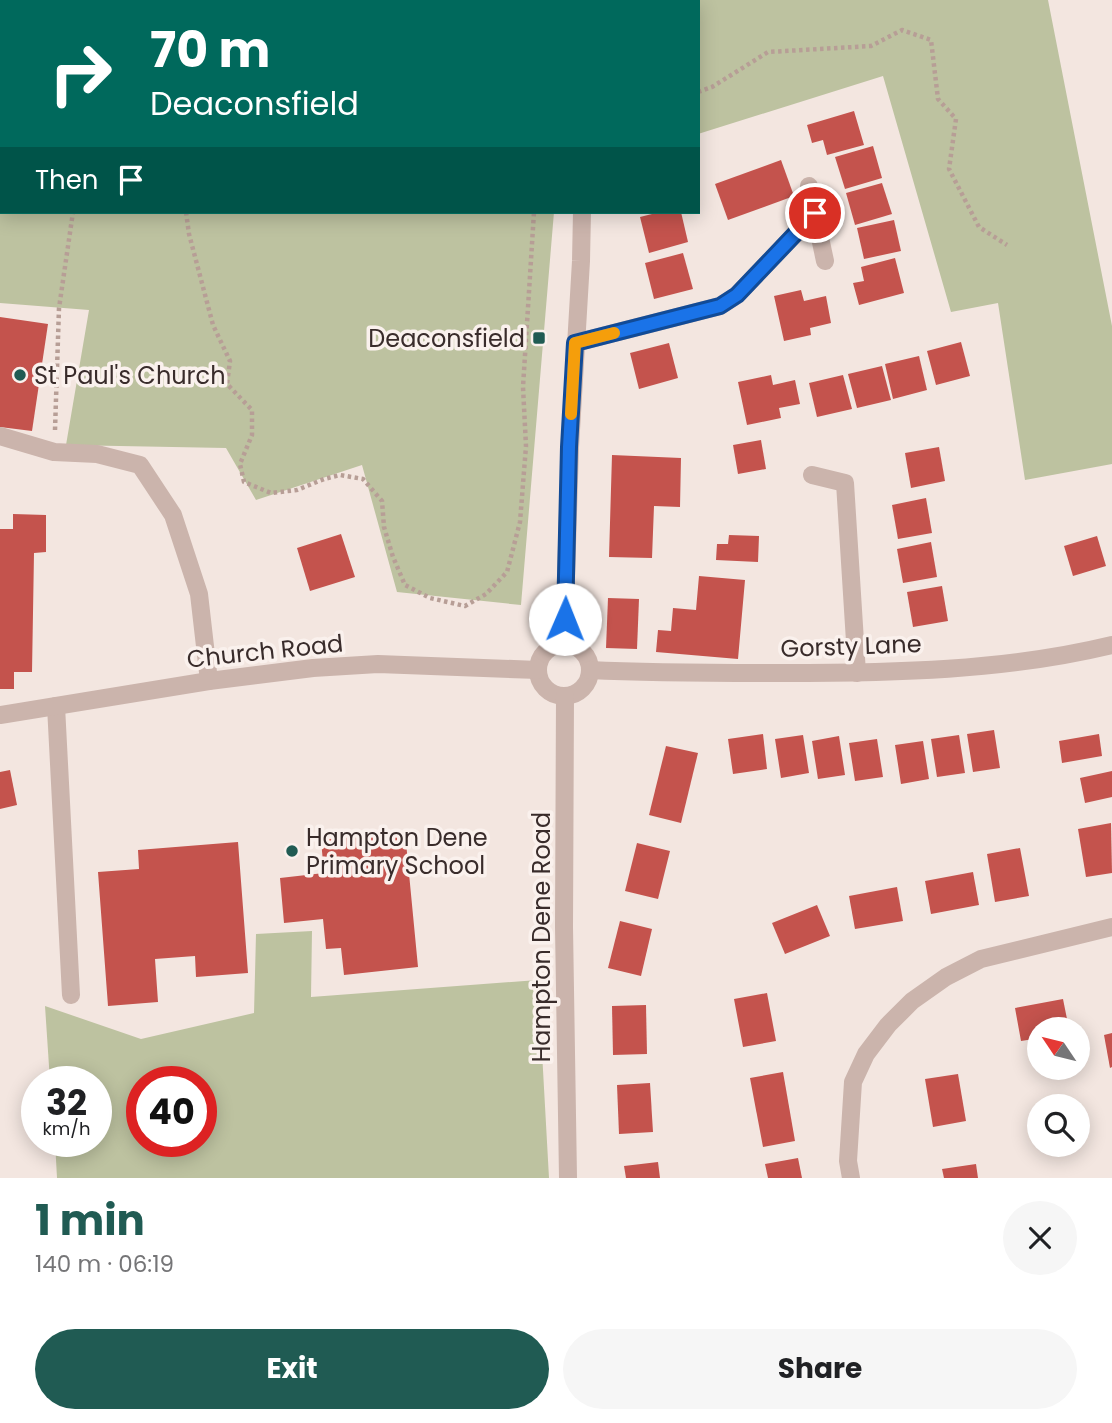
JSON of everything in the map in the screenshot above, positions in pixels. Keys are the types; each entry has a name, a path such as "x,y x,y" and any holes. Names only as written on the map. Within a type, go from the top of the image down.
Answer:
{"street":[{"path":"809,186 825,261"},
{"path":"575,343 720,306 737,295 815,213"},
{"path":"564,644 569,447 582,214"},
{"path":"0,436 54,453 97,454 140,465 173,515 195,581 199,594 209,681"},
{"path":"812,475 845,483 858,673"},
{"path":"564,644 583,651 590,670 583,688 575,694 565,696 553,694 544,687 538,670 546,651 564,644"},
{"name":"Gorsty Lane","path":"590,670 647,673 858,673 1014,663 1112,645"},
{"name":"Church Road","path":"0,715 209,681 313,668 378,664 538,670"},
{"name":"Hampton Dene Road","path":"565,696 564,927 569,1178"},
{"path":"56,706 71,995"},
{"path":"851,1178 848,1161 853,1082 866,1054 888,1025 912,1001 946,976 981,960 1112,927"}],"path":[{"path":"700,91 712,87 768,52 871,46 902,30 931,40 938,99 956,119 950,169 979,227 1007,245"},
{"path":"54,453 60,308 72,214"},
{"path":"186,214 213,325 230,361 227,384 253,410 252,435 240,464 243,482 271,493 297,490 340,475 363,479 382,501 384,527 405,585 430,597 465,606 486,593 507,572 520,522 526,446 523,387 534,214"}],"green space":[{"path":"700,0 1048,0 1112,326 1112,464 1025,480 998,303 951,312 883,76 700,133"},
{"path":"0,214 554,214 521,605 397,592 362,465 256,500 226,448 66,445 89,310 0,303"},
{"path":"312,931 311,997 538,980 549,1178 57,1178 56,1157 112,1157 112,1066 49,1066 45,1006 141,1039 254,1013 256,934"}],"building":[{"path":"854,111 864,145 827,155 823,140 812,143 807,125"},
{"path":"873,146 882,178 845,189 835,157"},
{"path":"781,160 794,196 728,220 715,184"},
{"path":"882,183 892,214 855,225 846,193"},
{"path":"652,214 681,214 688,242 649,253 640,217"},
{"path":"894,220 901,251 864,259 857,228"},
{"path":"683,253 693,289 654,299 645,263"},
{"path":"895,258 904,293 859,305 853,283 864,281 861,267"},
{"path":"801,290 804,301 826,296 831,323 810,328 811,335 784,341 774,296"},
{"name":"St Paul's Church","path":"0,317 48,324 32,431 0,427"},
{"path":"961,342 970,376 936,385 927,351"},
{"path":"669,343 678,378 639,389 630,353"},
{"path":"919,356 927,390 893,399 885,364"},
{"path":"882,366 891,400 857,408 848,374"},
{"path":"771,375 773,385 795,380 800,404 779,408 781,418 747,425 738,382"},
{"path":"843,375 852,409 817,417 809,383"},
{"path":"761,440 766,469 738,474 733,445"},
{"path":"939,447 945,481 911,488 905,453"},
{"path":"612,455 681,458 680,507 654,506 652,558 609,557"},
{"path":"926,498 932,533 898,539 892,505"},
{"path":"13,514 46,515 46,552 34,553 32,672 14,672 14,689 0,689 0,529 13,529"},
{"path":"341,534 355,577 310,591 297,548"},
{"path":"729,535 759,536 758,562 716,560 717,544 728,544"},
{"path":"1097,536 1106,566 1073,576 1064,546"},
{"path":"931,542 937,577 903,583 897,549"},
{"path":"699,576 745,580 738,659 656,652 658,630 671,631 673,608 696,610"},
{"path":"942,586 948,621 913,627 907,592"},
{"path":"608,598 639,599 637,649 606,648"},
{"path":"994,730 1000,768 973,772 967,734"},
{"path":"763,734 767,769 733,774 728,739"},
{"path":"1099,734 1102,756 1062,763 1059,741"},
{"path":"803,735 809,773 781,778 775,739"},
{"path":"959,735 965,773 937,777 931,739"},
{"path":"839,736 845,775 818,779 812,741"},
{"path":"877,739 883,777 855,781 849,743"},
{"path":"923,741 929,779 901,784 895,745"},
{"path":"666,746 698,753 681,823 649,815"},
{"path":"10,770 17,805 0,809 0,772"},
{"path":"1112,771 1112,797 1085,803 1080,778"},
{"path":"1111,823 1112,873 1086,877 1078,829"},
{"path":"405,832 418,967 344,975 341,948 326,949 323,919 284,923 280,878 324,873 321,840"},
{"path":"238,842 248,973 196,977 195,956 155,959 158,1002 108,1006 98,872 139,869 138,850"},
{"path":"637,843 670,851 658,899 625,891"},
{"path":"1020,848 1029,896 995,902 987,854"},
{"path":"973,872 979,905 931,914 925,881"},
{"path":"897,887 903,921 855,929 849,896"},
{"path":"817,905 830,936 785,954 772,923"},
{"path":"620,921 652,929 641,976 608,968"},
{"path":"767,993 776,1041 743,1047 734,999"},
{"path":"1063,999 1067,1017 1027,1017 1027,1040 1021,1041 1015,1008"},
{"path":"646,1005 647,1054 613,1055 612,1006"},
{"path":"1112,1033 1112,1067 1110,1068 1104,1035"},
{"path":"783,1072 795,1141 763,1147 750,1078"},
{"path":"958,1074 966,1121 933,1127 925,1079"},
{"path":"650,1083 653,1132 619,1134 617,1085"},
{"path":"798,1158 802,1178 768,1178 765,1164"},
{"path":"658,1162 660,1178 626,1178 624,1166"},
{"path":"976,1164 978,1178 944,1178 942,1169"}],"slow traffic":[{"path":"571,414 575,343 614,333"}],"place":[{"name":"Deaconsfield","path":"539,338"},
{"name":"St Paul's Church","path":"20,375"},
{"name":"Hampton Dene Primary School","path":"292,851"}],"route":[{"path":"565,619 569,447 575,343 720,306 737,295 815,213"}]}
